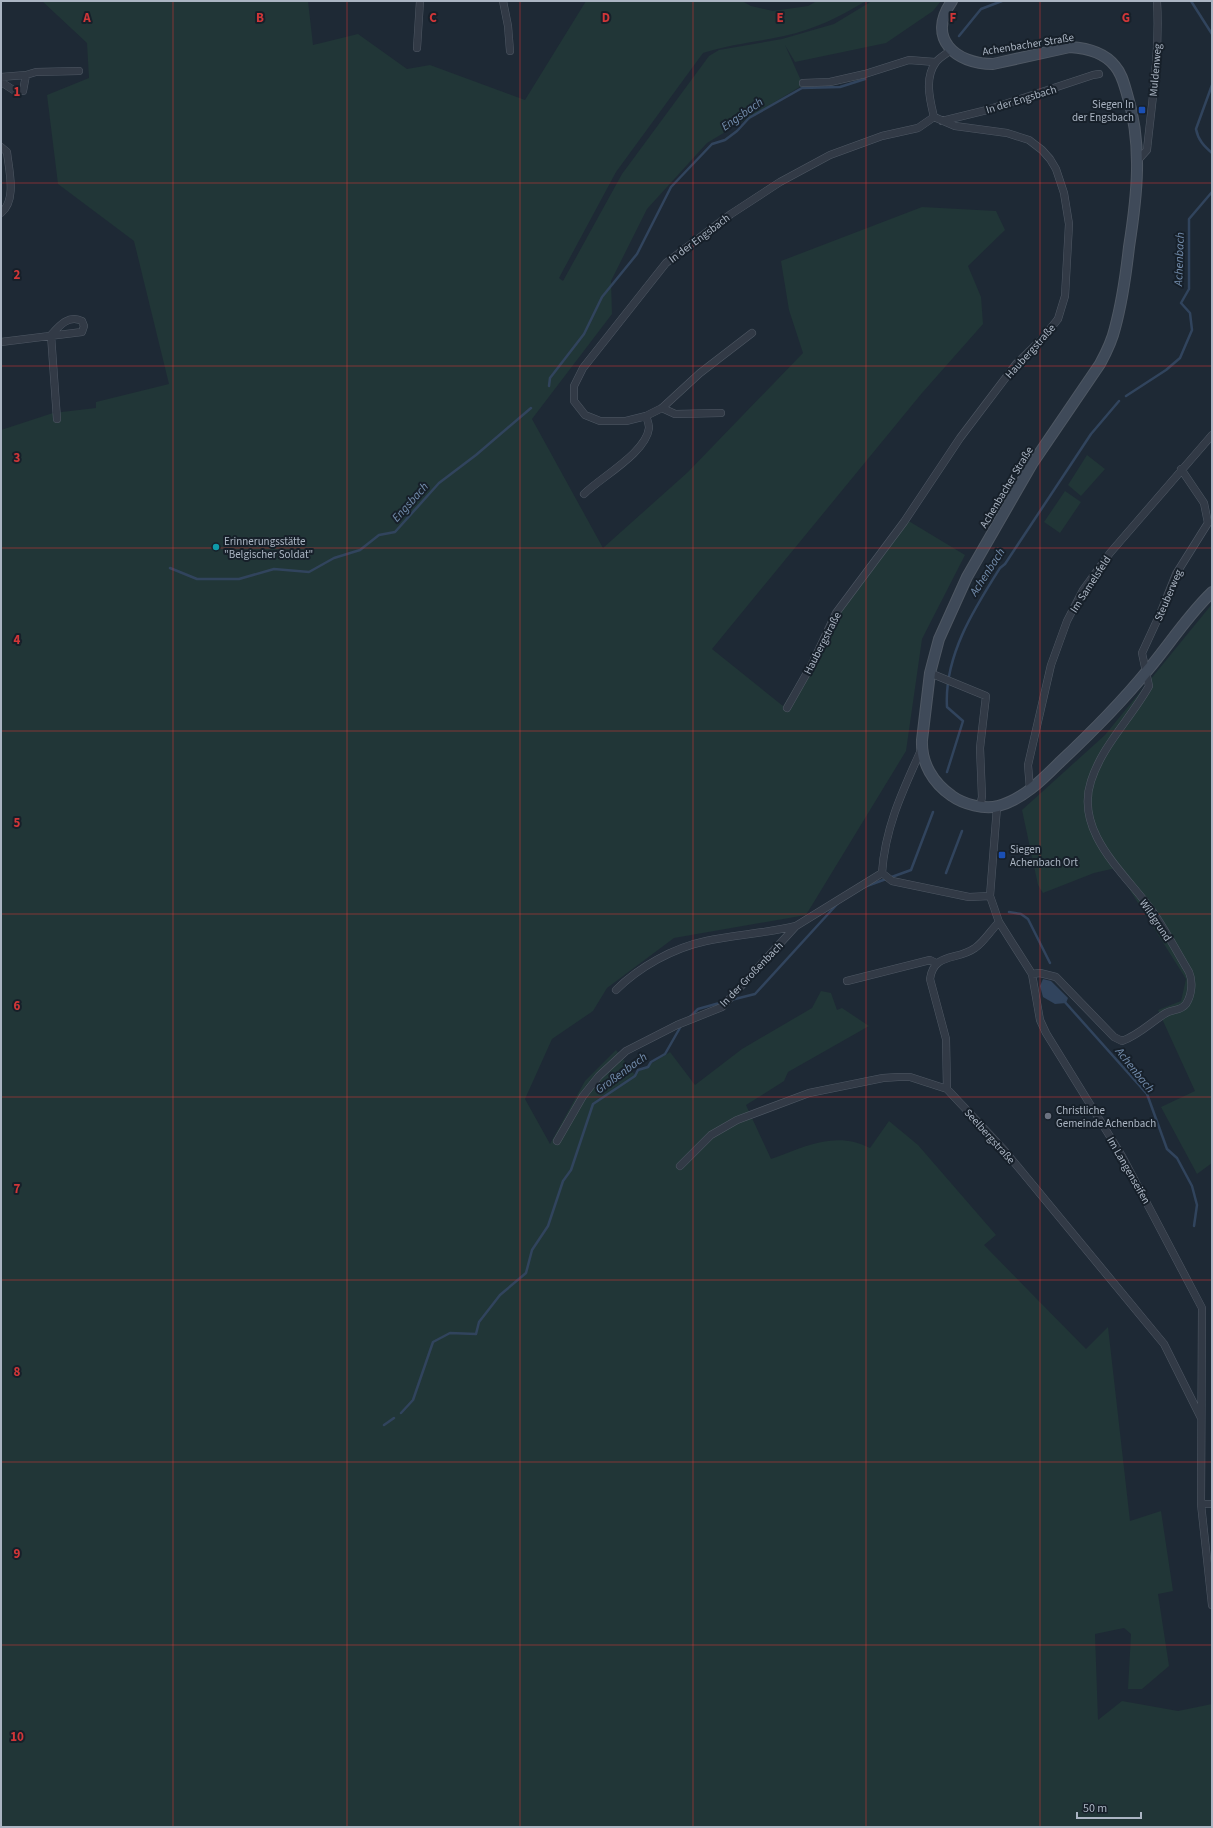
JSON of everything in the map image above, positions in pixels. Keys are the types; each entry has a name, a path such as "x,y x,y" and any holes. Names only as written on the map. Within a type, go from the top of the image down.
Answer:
{"main road":[{"path":"951,50 944,38 943,23 946,11 952,1"},
{"name":"Achenbacher Straße","path":"951,50 958,57 980,64 993,64 1070,47 1088,49 1097,52 1111,62 1122,76 1132,108 1138,160 1134,210 1125,277 1115,329 1108,348 1100,364 1032,464 967,577 939,640 930,673 922,748 926,766 935,780 944,790 955,798 980,806 997,807 1013,800 1030,789 1085,740 1147,671 1197,606 1212,592"}],"street":[{"path":"417,48 420,1"},
{"path":"503,1 508,26 510,51"},
{"name":"Muldenweg","path":"1138,160 1147,150 1156,72 1158,1"},
{"path":"934,117 928,91 936,62 951,50"},
{"path":"803,83 830,82 865,74 909,60 936,62"},
{"path":"1,77 26,75 36,72 79,71"},
{"name":"In der Engsbach","path":"942,121 987,110 1093,74 1099,74"},
{"path":"1,82 15,91 23,91 26,75"},
{"name":"Haubergstraße","path":"787,708 812,664 836,613 904,522 960,438 1016,364 1043,338 1058,319 1064,296 1069,224 1064,193 1056,169 1050,159 1032,142 1007,133 955,126 934,117"},
{"name":"In der Engsbach","path":"752,333 700,373 662,408 646,416 626,421 600,421 585,415 574,401 574,386 583,368 666,262 731,214 780,182 830,155 882,136 918,128 934,117"},
{"path":"1,147 7,152 10,198 7,208 1,213"},
{"path":"1,342 51,335 57,419"},
{"path":"662,408 675,414 721,412"},
{"path":"584,494 621,464 643,442 649,427 646,416"},
{"name":"Im Samelsfeld","path":"1030,789 1028,765 1051,665 1066,621 1083,590 1110,553 1181,469 1212,435"},
{"name":"Steuberweg","path":"1147,671 1142,654 1176,574 1210,523 1204,503 1181,469"},
{"name":"Wildgrund","path":"1032,974 1040,973 1056,977 1114,1037 1122,1041 1131,1038 1166,1013 1180,1009 1185,1005 1190,995 1192,980 1182,961 1153,913 1102,847 1088,816 1087,803 1090,782 1101,757 1141,702 1149,686 1147,671"},
{"path":"930,673 986,696 980,748 982,797 980,806"},
{"path":"922,748 892,815 883,859 882,873 892,881 969,897 990,896"},
{"name":"Im Langenseifen","path":"997,807 990,896 999,922 1032,974 1040,1020 1046,1033 1122,1156 1202,1308 1201,1504 1212,1605"},
{"name":"In der Großenbach","path":"557,1141 583,1096 610,1065 626,1051 677,1025 722,1008 796,926 882,873"},
{"path":"947,1089 946,1039 930,979 931,970 936,963 975,948 999,922"},
{"path":"616,990 627,979 666,955 705,942 764,933 796,926"},
{"path":"847,981 930,960 936,963"},
{"name":"Seelbergstraße","path":"680,1166 711,1135 737,1120 809,1093 883,1078 898,1077 910,1077 947,1089 1004,1150 1164,1344 1201,1419"},
{"path":"1201,1504 1212,1504"}],"green space":[{"path":"42,1 308,1 313,45 358,34 407,69 430,65 525,100 586,1 742,1 751,6 773,11 808,6 817,1 866,1 837,17 807,30 784,36 733,45 703,53 616,172 559,278 563,281 622,174 709,56 719,50 782,39 834,24 872,1 941,1 933,11 886,43 795,62 785,45 803,85 707,143 647,209 611,281 612,314 532,419 603,548 688,472 803,353 789,310 781,261 922,207 996,211 1005,230 968,266 981,297 983,324 922,393 712,649 783,706 809,663 840,604 907,520 965,555 922,639 906,751 806,915 674,938 607,988 593,1011 552,1039 525,1099 550,1144 585,1081 616,1050 634,1074 670,1052 695,1085 742,1049 812,1008 821,991 831,993 837,1010 842,1008 869,1026 788,1072 784,1081 746,1105 771,1159 820,1142 832,1140 845,1140 870,1148 889,1121 918,1145 996,1235 984,1245 1086,1349 1108,1327 1130,1521 1161,1511 1173,1591 1158,1594 1169,1666 1142,1689 1128,1689 1131,1634 1124,1628 1095,1634 1098,1720 1122,1701 1178,1711 1212,1704 1212,1827 1,1827 1,430 53,413 96,408 96,402 169,384 134,241 58,184 47,95 89,78 87,43"},
{"path":"1087,455 1105,469 1081,496 1068,485"},
{"path":"1065,491 1081,502 1060,533 1044,522"},
{"path":"1212,604 1212,1163 1197,1174 1161,1107 1195,1091 1158,1010 1181,1001 1186,979 1116,868 1094,873 1043,893 1038,885 1022,810 1105,735"}],"water":[{"path":"1043,979 1051,981 1068,998 1066,1003 1055,1004 1043,997 1040,986"}],"waterway":[{"name":"Engsbach","path":"959,36 981,9 1002,1"},
{"name":"Achenbach","path":"1191,1 1212,34"},
{"name":"Engsbach","path":"549,386 550,378 584,334 602,297 637,254 671,187 712,144 725,140 737,131 749,118 802,88 840,87 865,79"},
{"name":"Achenbach","path":"1212,85 1196,129 1198,136 1206,148 1212,153"},
{"name":"Achenbach","path":"1126,396 1166,370 1180,358 1192,330 1190,313 1181,303 1189,289 1189,219 1212,192"},
{"name":"Achenbach","path":"947,772 963,721 947,707 947,688 950,670 963,634 980,600 1000,568 1005,564 1091,434 1119,401"},
{"name":"Engsbach","path":"170,568 197,579 239,579 274,569 309,572 334,558 360,550 379,535 395,532 439,483 476,455 531,408"},
{"name":"Großenbach","path":"864,887 911,870 933,812"},
{"name":"Achenbach","path":"946,873 962,831"},
{"name":"Großenbach","path":"731,1000 755,994 839,902"},
{"name":"Achenbach","path":"1009,912 1021,914 1028,919 1050,963"},
{"name":"Achenbach","path":"1064,1001 1147,1094 1167,1149 1177,1158 1192,1186 1197,1205 1194,1226"},
{"name":"Großenbach","path":"690,1017 698,1009 723,1002"},
{"name":"Großenbach","path":"401,1413 413,1400 433,1342 450,1333 476,1334 479,1322 500,1295 526,1273 532,1250 548,1226 563,1181 571,1170 593,1104 635,1076 638,1070 648,1067 651,1062 665,1054 681,1026"},
{"name":"Großenbach","path":"384,1425 394,1418"}],"place":[{"name":"Siegen In der Engsbach","path":"1142,110"},
{"name":"Erinnerungsstätte \"Belgischer Soldat\"","path":"216,547"},
{"name":"Siegen Achenbach Ort","path":"1002,855"},
{"name":"Christliche Gemeinde Achenbach","path":"1048,1116"}]}
